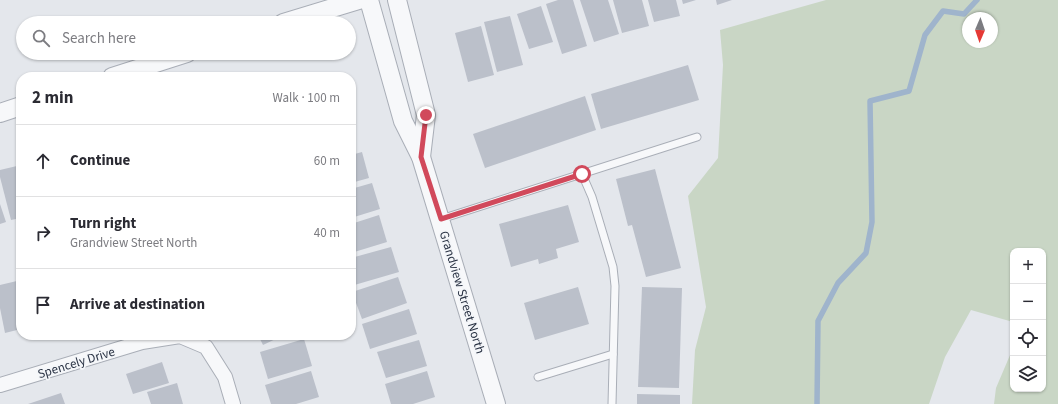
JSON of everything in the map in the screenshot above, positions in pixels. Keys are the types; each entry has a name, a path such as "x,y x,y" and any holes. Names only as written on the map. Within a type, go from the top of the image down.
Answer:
{"street":[{"path":"307,16 359,0"},
{"name":"Grandview Street North","path":"369,0 403,121 421,157 496,404"},
{"name":"Grandview Street North","path":"397,0 426,115 421,157"},
{"path":"128,72 165,60"},
{"path":"0,113 16,108"},
{"name":"Spencely Drive","path":"0,385 142,342 155,340"},
{"name":"Spencely Drive","path":"189,340 206,347 224,377 233,404"}],"lane":[{"path":"441,219 697,137"},
{"path":"582,174 592,197 613,267 615,286 612,404"},
{"path":"538,377 613,354"}],"green space":[{"path":"826,0 1058,0 1058,404 994,404 996,388 1010,355 1010,392 1046,392 1046,248 1010,248 1010,321 971,310 945,357 929,404 692,404 695,350 706,307 688,196 718,158 723,65 720,30"}],"building":[{"path":"558,0 573,0 587,46 562,54 546,4"},
{"path":"580,0 608,0 619,34 594,42"},
{"path":"613,0 642,0 649,26 622,33"},
{"path":"648,0 676,0 680,16 654,22"},
{"path":"682,0 696,0 683,4"},
{"path":"716,0 732,0 717,5"},
{"path":"541,6 553,42 529,49 517,14"},
{"path":"510,16 523,65 497,72 484,22"},
{"path":"481,26 494,75 468,82 455,33"},
{"path":"688,65 699,100 601,129 591,94"},
{"path":"585,96 596,130 485,168 473,134"},
{"path":"362,152 369,178 356,182 356,154"},
{"path":"16,166 16,219 11,220 0,177 0,170"},
{"path":"655,169 681,268 646,277 632,225 628,226 616,179"},
{"path":"372,183 380,209 356,216 356,188"},
{"path":"0,204 6,222 0,224"},
{"path":"568,205 579,242 556,249 558,258 539,264 538,259 511,267 499,224"},
{"path":"379,215 387,242 356,251 356,222"},
{"path":"391,247 399,272 356,285 356,257"},
{"path":"398,277 407,303 362,319 356,303 356,291"},
{"path":"16,281 16,330 5,333 0,308 0,285"},
{"path":"578,287 589,324 535,340 524,303"},
{"path":"642,287 682,288 679,388 638,387"},
{"path":"409,309 417,334 370,349 362,324"},
{"path":"260,340 274,340 263,345"},
{"path":"304,340 312,366 268,379 260,352"},
{"path":"419,340 427,366 386,378 377,352"},
{"path":"162,362 169,383 133,394 126,374"},
{"path":"311,371 319,397 296,404 271,404 265,385"},
{"path":"427,371 435,397 413,404 391,404 385,384"},
{"path":"177,383 183,404 151,404 147,392"},
{"path":"61,393 65,404 28,404"},
{"path":"637,394 680,395 680,404 637,404"}],"waterway":[{"path":"817,404 818,321 838,283 866,253 872,222 870,101 909,91 925,35 943,11 964,14 977,0"}],"route":[{"path":"426,115 421,157 441,219 582,174"}]}
